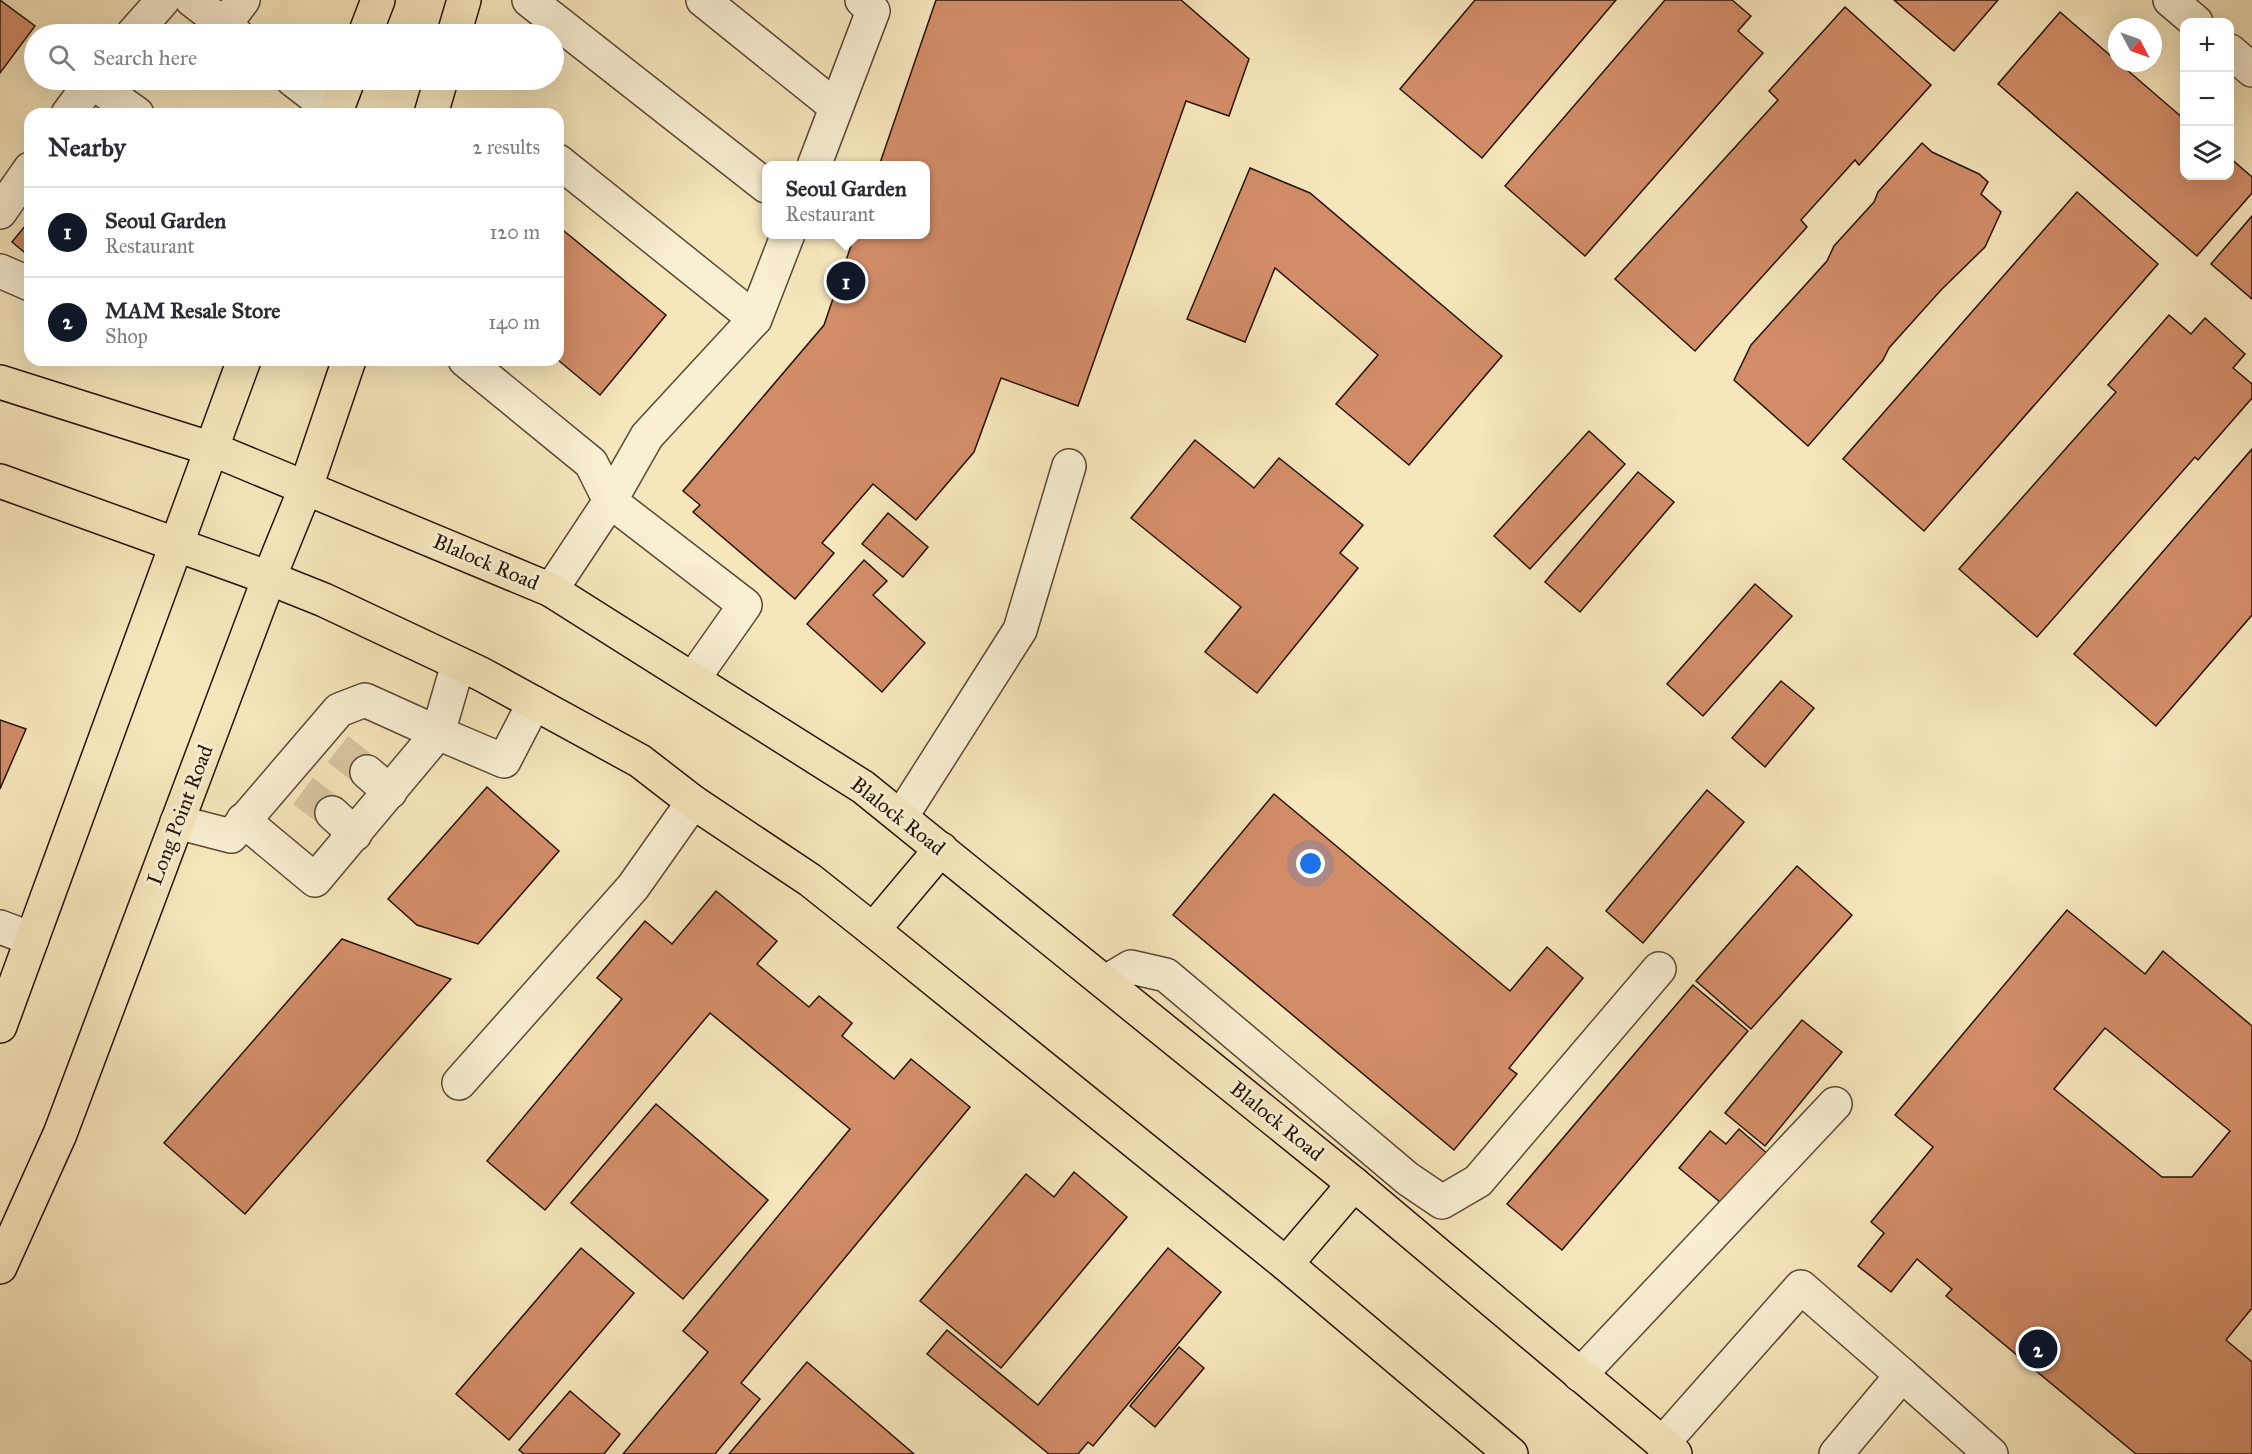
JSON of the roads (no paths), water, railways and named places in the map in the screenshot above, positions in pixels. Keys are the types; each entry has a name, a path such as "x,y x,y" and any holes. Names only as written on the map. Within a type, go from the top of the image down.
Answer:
{"main road":[{"path":"369,24 378,0"},
{"path":"457,24 464,0"},
{"path":"337,108 344,90"},
{"path":"434,108 438,90"},
{"path":"0,1026 242,366"},
{"name":"Long Point Road","path":"0,1267 60,1134 269,578 306,487 347,366"},
{"name":"Blalock Road","path":"0,382 212,449 551,590 863,787 1354,1184 1669,1449"},
{"path":"0,481 176,543 324,600 458,664 640,761 693,802 810,880 873,930 1286,1264 1511,1454"},
{"path":"873,930 941,849"},
{"path":"1286,1264 1354,1184"}],"street":[{"path":"142,24 163,0"},
{"path":"192,0 234,20"},
{"path":"529,0 560,24"},
{"path":"703,0 836,107"},
{"path":"816,161 873,11 862,0"},
{"path":"2170,0 2191,18"},
{"path":"564,27 762,183"},
{"path":"2234,55 2252,70"},
{"path":"72,108 85,90"},
{"path":"105,90 129,108"},
{"path":"305,90 328,108"},
{"path":"564,166 755,319"},
{"path":"0,212 24,184"},
{"path":"551,590 610,501 647,436 755,319 786,239"},
{"path":"0,271 24,281"},
{"path":"472,366 591,463 610,501 745,605 693,679"},
{"path":"901,817 1020,630 1069,466"},
{"path":"243,820 315,880 343,824 379,782 438,733 458,664"},
{"path":"177,822 231,836 243,820 293,783 329,741 339,710 365,700 504,761 534,703"},
{"path":"459,1083 633,887 693,802"},
{"path":"0,927 32,939"},
{"path":"1106,982 1131,967 1166,975 1408,1179 1442,1202 1478,1181 1659,969"},
{"path":"1580,1375 1776,1164 1835,1104"},
{"path":"1354,1184 1379,1154"},
{"path":"1669,1449 1801,1287 1991,1454"},
{"path":"1836,1454 1902,1375"}],"tunnel":[{"path":"338,749 367,772"},
{"path":"303,791 332,813"}],"place":[{"name":"Seoul Garden","path":"846,281"},
{"name":"MAM Resale Store","path":"2038,1349"}]}
